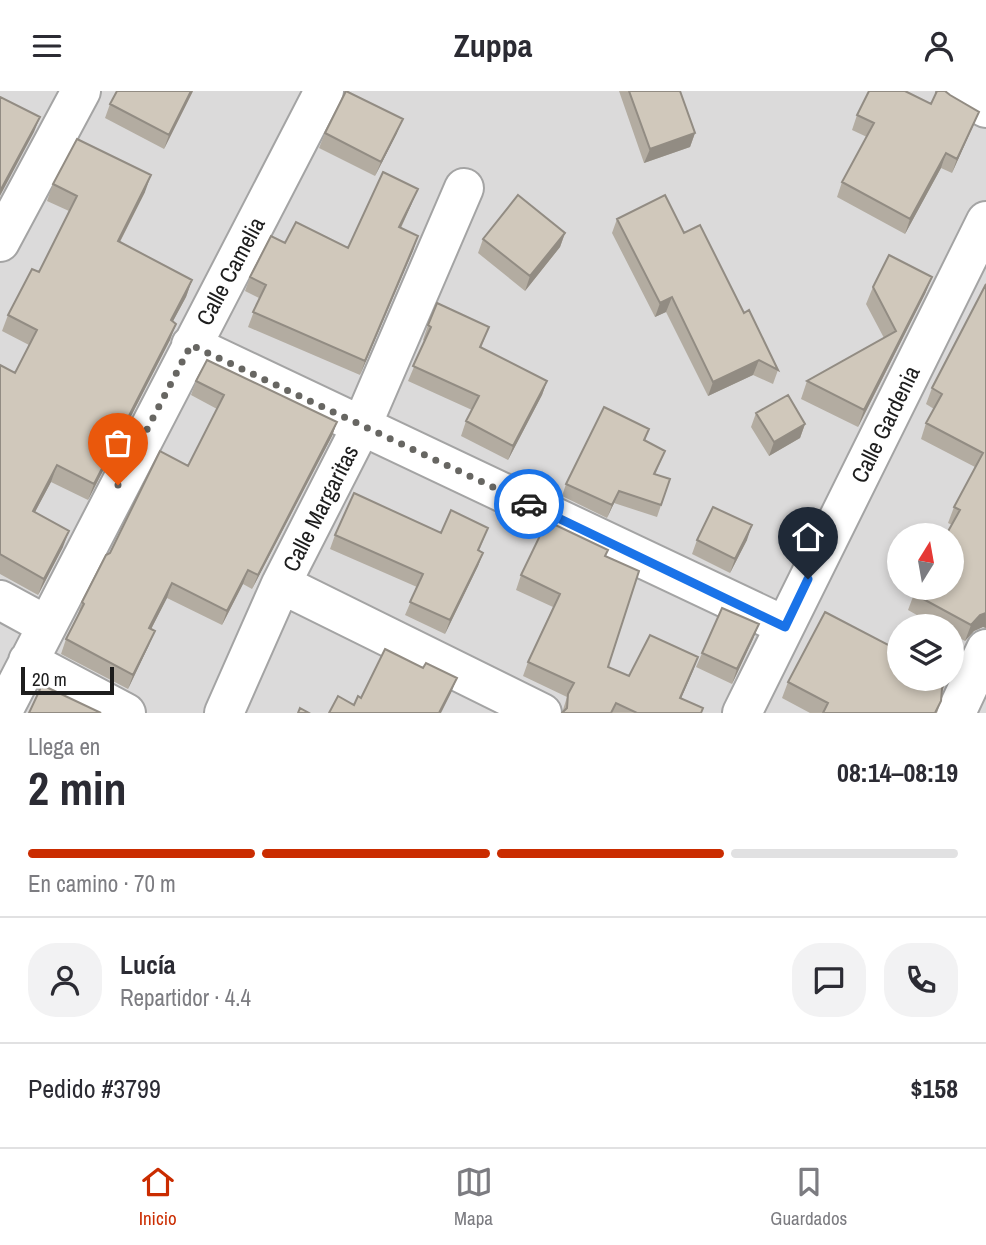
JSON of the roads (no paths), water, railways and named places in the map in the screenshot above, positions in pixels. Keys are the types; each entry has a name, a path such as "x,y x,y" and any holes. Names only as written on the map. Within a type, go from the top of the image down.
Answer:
{"street":[{"path":"0,242 80,91"},
{"name":"Calle Camelia","path":"2,713 324,91"},
{"path":"956,91 986,108"},
{"name":"Calle Margaritas","path":"224,713 281,584 362,425 464,188"},
{"name":"Calle Gardenia","path":"742,713 986,221"},
{"path":"191,345 785,627"},
{"path":"281,584 542,713"},
{"path":"0,600 46,625"},
{"path":"956,713 986,649"},
{"path":"28,661 126,713"}]}
